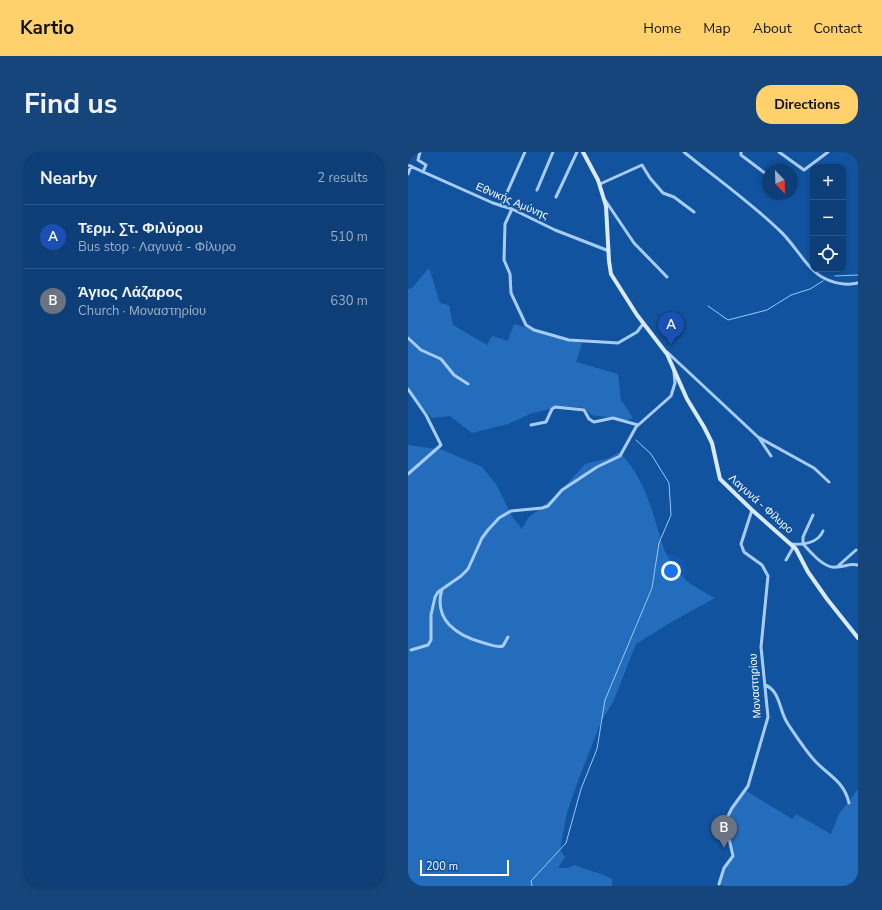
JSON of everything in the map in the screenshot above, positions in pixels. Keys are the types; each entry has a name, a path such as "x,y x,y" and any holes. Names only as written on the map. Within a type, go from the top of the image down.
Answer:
{"street":[{"path":"420,152 418,160 426,166 423,172"},
{"path":"501,206 525,152"},
{"path":"537,190 553,152"},
{"path":"556,197 576,152"},
{"name":"Λαγυνά - Φίλυρο","path":"583,152 600,184 604,198 608,217 609,264 612,276 643,324 664,350 687,399 712,443 720,479 752,510 793,545 840,618 858,638"},
{"path":"684,152 772,222 791,241 821,276 840,283 858,283"},
{"path":"741,152 742,155 762,171"},
{"path":"779,152 804,170 828,152"},
{"path":"600,184 642,165 650,178 663,193 674,197 694,212"},
{"path":"408,174 410,166"},
{"name":"Εθνικής Αμύνης","path":"410,166 501,206 512,209 555,230 609,251"},
{"path":"604,198 634,243 667,277"},
{"path":"512,209 505,224 504,260 510,274 511,293 526,325 534,330 569,340 618,343 637,332 643,324"},
{"path":"408,338 421,350 441,359 454,375 468,384"},
{"path":"664,350 758,437 771,456"},
{"path":"411,650 425,648 431,640 435,597 442,589 465,572 473,561 482,538 499,518 511,511 548,506 562,490 597,467 620,456 631,434 638,425 671,396 675,383 674,370"},
{"path":"408,389 421,406 441,444 408,474"},
{"path":"531,424 546,422 552,409 555,407 584,410 589,419 594,422 613,418 638,425"},
{"path":"758,437 814,468 829,482"},
{"name":"Μοναστηρίου","path":"719,884 724,868 733,856 726,830 728,818 732,808 748,786 767,722 761,640 768,576 762,565 744,552 741,544 752,510"},
{"path":"813,515 803,537 803,544 824,563 837,567 853,564 858,565"},
{"path":"786,560 793,545 803,544 816,539 824,531"},
{"path":"837,567 856,550"},
{"path":"442,589 440,609 445,619 455,631 495,647 503,646 508,637"},
{"path":"765,685 775,693 786,721 814,760 839,782 849,803"}],"shaded area":[{"path":"429,268 440,303 449,305 453,325 487,345 492,336 508,341 514,324 582,343 576,362 618,374 621,400 633,418 628,420 591,415 585,408 561,406 530,414 508,424 472,433 450,416 432,418 408,392 408,289 412,288"},
{"path":"408,445 443,450 482,467 496,484 513,518 522,529 528,518 558,494 585,464 609,458 619,452 629,463 643,486 653,512 665,552 675,569 698,589 715,598 673,621 636,644 613,702 601,722 578,781 567,813 560,850 565,857 558,868 567,868 575,865 612,879 612,886 408,886"},
{"path":"858,789 858,886 724,886 719,884 724,868 733,856 728,835 728,821 733,808 745,790 792,819 796,814 831,834 839,814"}],"waterway":[{"path":"835,276 858,275"},
{"path":"708,306 728,320 767,310 791,295 810,289 823,281"},
{"path":"532,886 531,881 566,843 581,789 597,749 605,700 652,588 659,543 671,515 669,483 651,454 636,440"}],"place":[{"name":"Τερμ. Στ. Φιλύρου","path":"671,345"},
{"name":"Άγιος Λάζαρος","path":"724,848"}]}
